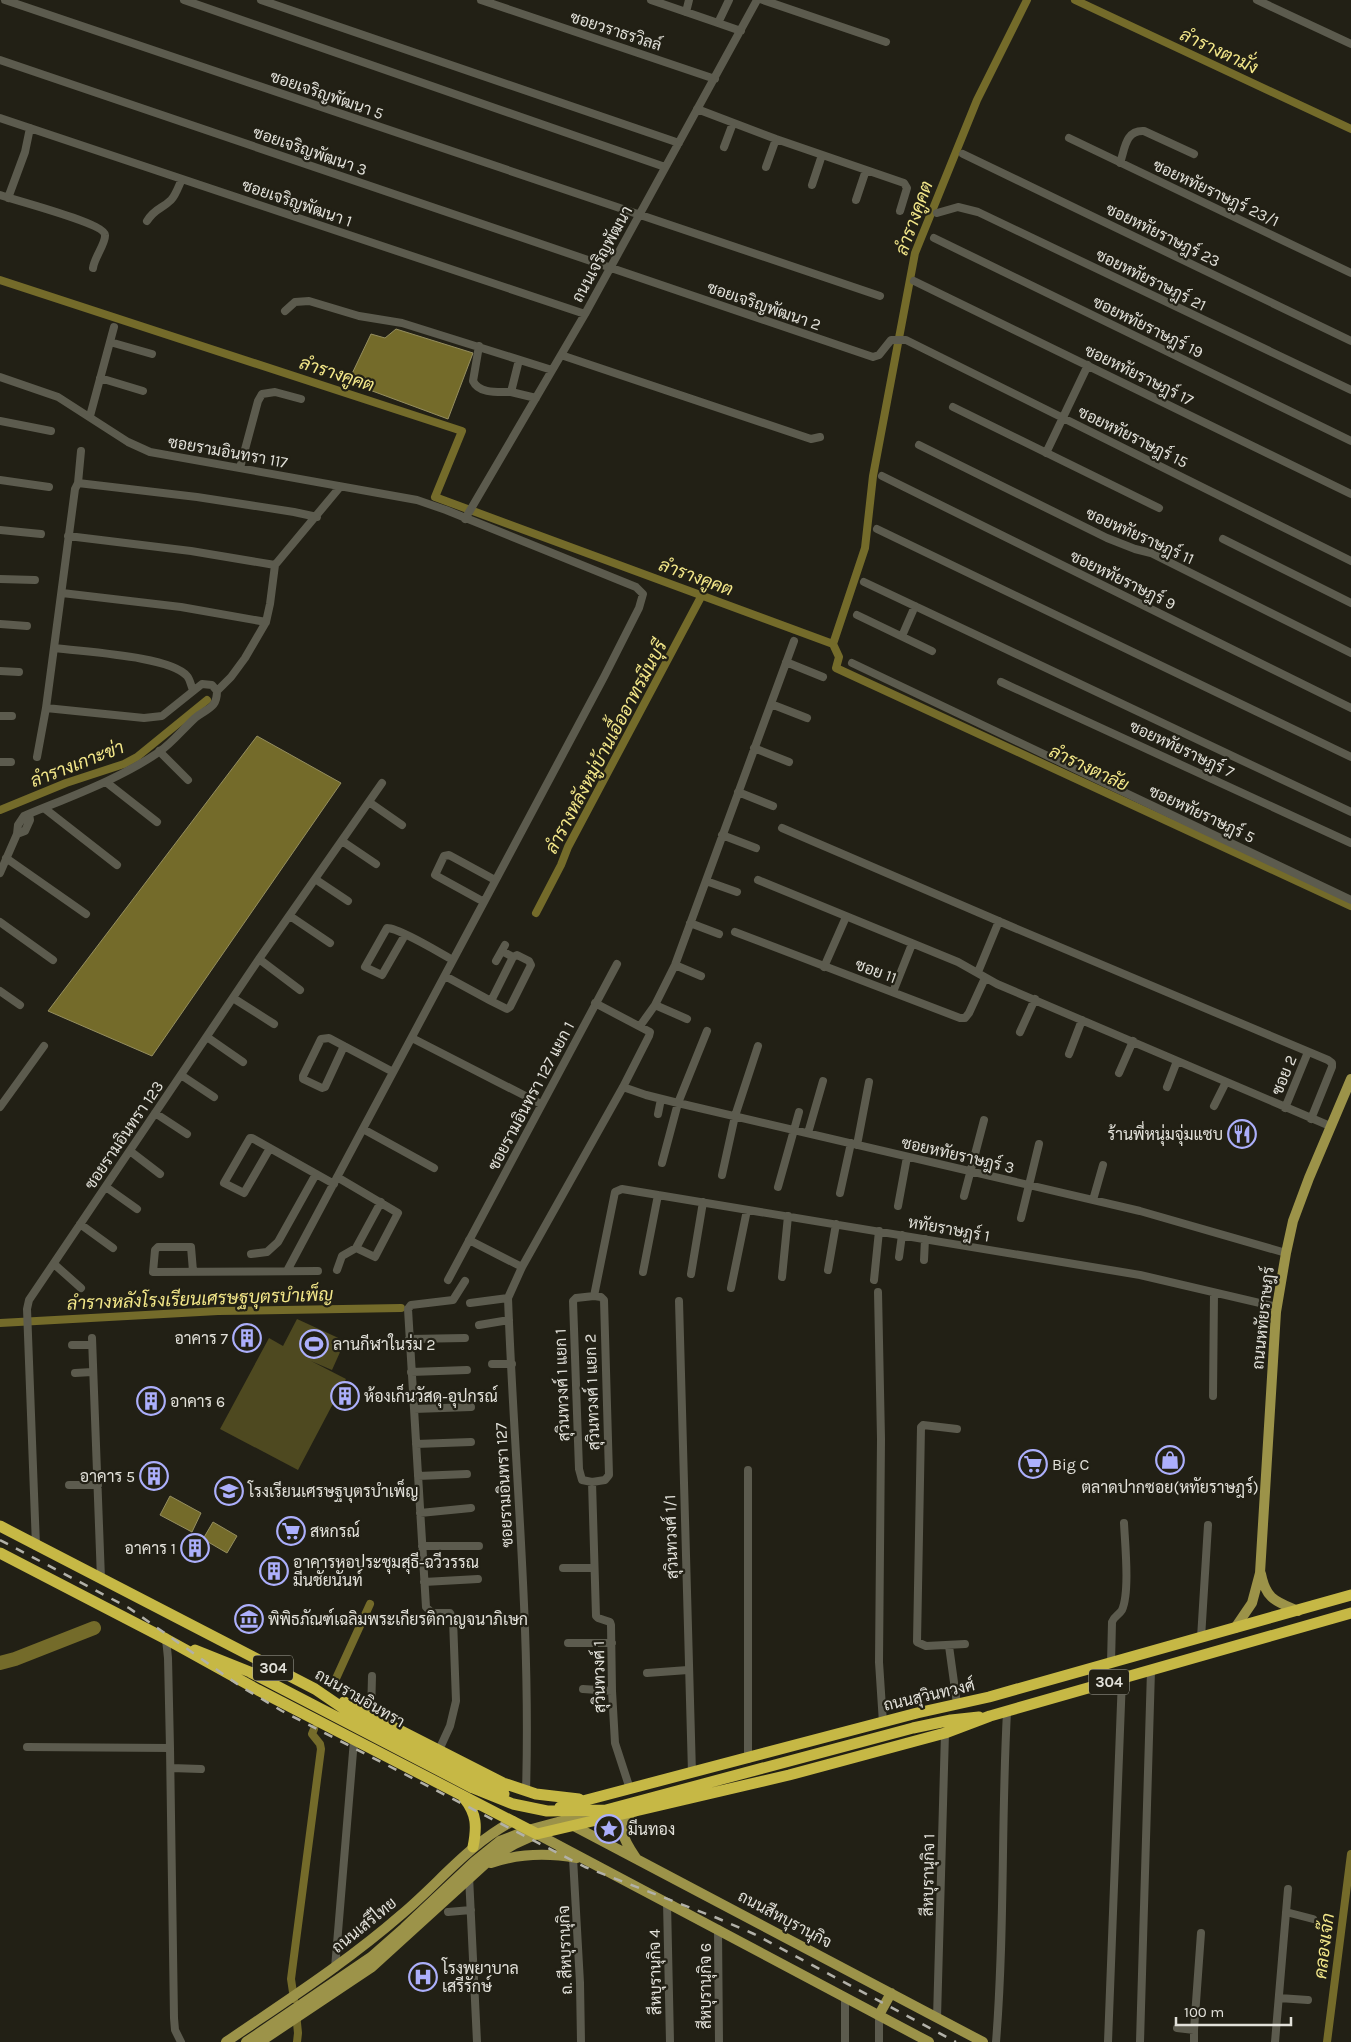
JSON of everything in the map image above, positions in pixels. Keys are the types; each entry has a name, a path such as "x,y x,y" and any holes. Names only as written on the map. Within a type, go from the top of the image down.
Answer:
{"highway":[{"name":"ถนนรามอินทรา","path":"0,1526 315,1689 356,1717 508,1796 572,1825"},
{"name":"304","path":"0,1553 354,1740 537,1834 691,1799 945,1733 990,1716 1351,1613"},
{"name":"ถนนสุวินทวงศ์","path":"512,1821 678,1776 989,1697 1351,1595"},
{"path":"166,1639 244,1670 473,1788 513,1804 547,1812 606,1810 933,1723 990,1716"},
{"path":"315,1689 371,1715 503,1783 526,1791 555,1797 588,1800"},
{"path":"404,1766 412,1746"},
{"path":"678,1776 668,1784 670,1790 691,1799"},
{"path":"606,1795 598,1800 599,1809 618,1815"},
{"path":"462,1796 470,1805 475,1818 476,1833 473,1847"}],"main road":[{"name":"ถนนหทัยราษฎร์","path":"1235,1628 1252,1603 1260,1573 1277,1307 1286,1253 1297,1209 1351,1079"},
{"name":"ถนนหทัยราษฎร์","path":"1260,1573 1270,1597 1298,1611"},
{"path":"260,2042 278,2025 376,1952 474,1862 500,1841 528,1830 606,1810"},
{"path":"634,1812 624,1822 623,1831 625,1841 636,1858"},
{"name":"ถนนเสรีไทย","path":"226,2042 335,1968 390,1924 473,1847 491,1833 512,1821"},
{"name":"ถนนสีหบุรานุกิจ","path":"572,1825 983,2042"},
{"path":"246,2042 305,2012 372,1967 482,1866 504,1850 537,1834 930,2042"},
{"path":"482,1866 520,1855 547,1854 588,1860"},
{"path":"390,1924 400,1930 402,1940"},
{"path":"879,2015 891,1993"}],"street":[{"name":"ซอยเจริญพัฒนา 5","path":"5,0 880,296"},
{"path":"184,0 666,167"},
{"path":"261,0 679,143"},
{"name":"ซอยวราธรวิลล์","path":"481,0 715,78"},
{"path":"651,0 742,31"},
{"path":"686,12 690,0"},
{"path":"718,23 729,0"},
{"name":"ถนนเจริญพัฒนา","path":"469,512 585,314 697,109 742,31 757,0"},
{"path":"764,0 886,42"},
{"path":"1258,0 1351,44"},
{"name":"ซอยเจริญพัฒนา 3","path":"0,60 610,268"},
{"path":"697,109 907,185 900,211"},
{"name":"ซอยเจริญพัฒนา 1","path":"0,118 585,314"},
{"path":"724,147 733,123"},
{"path":"8,198 25,152 30,128"},
{"path":"1120,164 1129,136 1132,132 1138,131 1144,131 1194,154"},
{"name":"ซอยหทัยราษฎร์ 23/1","path":"1069,138 1351,273"},
{"path":"766,167 776,139"},
{"name":"ซอยหทัยราษฎร์ 23","path":"963,154 1351,340"},
{"path":"812,185 822,155"},
{"path":"856,200 866,170"},
{"path":"147,221 156,209 170,202 182,178"},
{"path":"0,196 88,223 103,231 105,235 104,240 93,268"},
{"name":"ซอยหทัยราษฎร์ 21","path":"937,212 958,207 978,212 1351,390"},
{"name":"ซอยหทัยราษฎร์ 19","path":"934,238 1351,441"},
{"name":"ซอยเจริญพัฒนา 2","path":"610,268 873,358 879,355 891,340 902,339"},
{"name":"ซอยหทัยราษฎร์ 17","path":"914,282 1351,494"},
{"path":"285,311 295,302 309,301 359,316 402,323 552,370"},
{"path":"90,416 114,327"},
{"name":"ซอยหทัยราษฎร์ 15","path":"902,339 1351,561"},
{"path":"110,342 152,354"},
{"path":"479,346 473,381 475,385 486,391 510,392 536,398"},
{"path":"561,355 811,438 820,437"},
{"path":"510,392 520,360"},
{"path":"1046,453 1088,365"},
{"name":"ซอยรามอินทรา 117","path":"0,377 58,397 128,442 141,448 416,500 469,512 636,586 643,594 640,608 495,880"},
{"path":"100,378 143,391"},
{"path":"240,468 258,402 262,394 275,392 301,399"},
{"path":"952,407 1159,508"},
{"path":"0,421 51,431"},
{"name":"ซอยหทัยราษฎร์ 11","path":"919,444 1107,538 1151,553 1351,653"},
{"path":"37,757 55,648 68,536 75,489 78,483 81,451"},
{"name":"ซอยหทัยราษฎร์ 9","path":"882,476 1351,708"},
{"path":"0,480 49,487"},
{"path":"78,483 216,500 304,513 317,517"},
{"path":"217,690 231,677 245,658 266,622 275,565 317,517 340,487"},
{"path":"877,529 1351,757"},
{"path":"0,530 41,534"},
{"path":"68,536 191,551 275,565"},
{"path":"1224,539 1351,603"},
{"path":"0,580 35,580"},
{"path":"864,582 1351,812"},
{"path":"62,593 181,607 266,622"},
{"path":"902,636 916,606"},
{"path":"857,615 932,651"},
{"path":"0,624 27,626"},
{"path":"595,1004 640,1026 655,1005 674,965 794,641"},
{"path":"55,648 158,661 179,669 188,677 193,690"},
{"path":"786,662 823,676"},
{"name":"ซอยหทัยราษฎร์ 5","path":"852,663 1351,900"},
{"path":"0,671 19,672"},
{"name":"ซอยหทัยราษฎร์ 7","path":"1000,682 1351,842"},
{"path":"0,873 17,834 25,831 30,820 29,814 106,782 159,751 198,716 212,707 217,700 217,690 212,685 202,684 162,716 144,718 46,708"},
{"path":"770,704 807,718"},
{"path":"0,716 12,716"},
{"path":"754,748 789,762"},
{"path":"159,751 188,780"},
{"path":"0,762 11,762"},
{"path":"106,782 156,822"},
{"name":"ซอยรามอินทรา 123","path":"36,1546 27,1318 29,1300 206,1037 382,782"},
{"path":"738,792 773,806"},
{"path":"369,802 402,825"},
{"path":"44,808 117,865"},
{"path":"782,828 999,922 1328,1060 1332,1063 1332,1067 1310,1119"},
{"path":"722,835 756,848"},
{"path":"342,841 376,864"},
{"path":"288,1271 484,902 495,880 449,855 444,856 435,872 436,876 484,902"},
{"path":"6,858 86,914"},
{"path":"315,879 348,901"},
{"path":"758,880 958,962 986,978 1330,1126"},
{"path":"706,881 737,892"},
{"path":"290,916 330,943"},
{"path":"824,967 846,917"},
{"path":"0,922 53,960"},
{"path":"978,972 999,922"},
{"path":"690,923 719,934"},
{"path":"405,935 382,975 365,967 386,928 405,935 453,960"},
{"name":"ซอย 11","path":"735,932 824,967 965,1018 986,978"},
{"path":"893,992 912,944"},
{"path":"496,961 504,948 514,957"},
{"path":"444,976 504,1008 510,1007 531,965 517,955 514,957"},
{"path":"490,1001 514,957"},
{"path":"260,959 300,990"},
{"name":"ซอยรามอินทรา 127 แยก 1","path":"448,1280 617,964"},
{"path":"674,965 701,976"},
{"path":"0,991 20,1005"},
{"path":"233,998 274,1024"},
{"path":"1020,1032 1034,999"},
{"path":"655,1005 687,1019"},
{"path":"1069,1054 1082,1020"},
{"name":"ซอยรามอินทรา 127","path":"526,1791 527,1665 508,1298 522,1267 623,1087 649,1036 650,1032 640,1026"},
{"path":"662,1163 678,1103 707,1031"},
{"path":"206,1037 243,1062"},
{"path":"344,1046 323,1088 303,1079 302,1076 321,1039 329,1038 394,1072"},
{"path":"412,1038 541,1104"},
{"path":"1119,1073 1133,1041"},
{"path":"0,1107 44,1046"},
{"path":"722,1175 735,1116 758,1046"},
{"name":"ซอย 2","path":"1286,1108 1308,1052"},
{"path":"1167,1086 1177,1061"},
{"path":"181,1076 214,1097"},
{"path":"808,1133 823,1081"},
{"path":"840,1193 869,1082"},
{"path":"1214,1106 1226,1082"},
{"name":"ซอยหทัยราษฎร์ 3","path":"623,1087 661,1099 1140,1211 1286,1253"},
{"path":"658,1114 661,1099"},
{"path":"778,1187 800,1112"},
{"path":"156,1113 187,1134"},
{"path":"964,1196 984,1120"},
{"path":"363,1129 434,1168"},
{"path":"270,1148 244,1193 224,1183 249,1138 252,1138 270,1148 316,1174 336,1181 396,1211 398,1216 375,1257 356,1248"},
{"path":"1021,1218 1039,1144"},
{"path":"130,1151 160,1174"},
{"path":"898,1206 907,1157"},
{"path":"1093,1200 1102,1165"},
{"path":"251,1254 267,1252 278,1242 316,1174"},
{"path":"106,1187 137,1209"},
{"name":"หทัยราษฎร์ 1","path":"594,1296 615,1192 622,1189 1140,1276 1277,1307"},
{"path":"643,1272 658,1195"},
{"path":"337,1270 342,1256 356,1248 381,1202"},
{"path":"691,1274 703,1202"},
{"path":"731,1288 747,1210"},
{"path":"782,1277 788,1216"},
{"path":"80,1224 113,1248"},
{"path":"828,1270 836,1224"},
{"path":"874,1280 880,1231"},
{"path":"899,1257 902,1235"},
{"path":"924,1260 925,1239"},
{"path":"469,1240 522,1267"},
{"path":"193,1271 191,1247 158,1247 154,1250 153,1272 318,1271"},
{"path":"54,1264 81,1288"},
{"path":"439,1750 450,1726 456,1701 453,1617 450,1613 432,1613 426,1607 408,1308 409,1306 453,1300 465,1281"},
{"path":"878,1292 882,1439 879,1662 883,1723"},
{"path":"1213,1396 1214,1293"},
{"name":"สุวินทวงศ์ 1 แยก 2","path":"592,1482 602,1481 609,1475 604,1300 601,1297 594,1296"},
{"name":"สุวินทวงศ์ 1 แยก 1","path":"592,1482 582,1480 579,1470 573,1301 576,1298 594,1296"},
{"path":"470,1303 508,1298"},
{"name":"สุวินทวงศ์ 1/1","path":"679,1301 692,1773"},
{"path":"479,1325 509,1320"},
{"path":"410,1339 465,1338"},
{"path":"72,1345 92,1342 102,1579"},
{"path":"492,1364 512,1364"},
{"path":"412,1372 467,1370"},
{"path":"75,1373 92,1372"},
{"path":"414,1409 471,1407"},
{"path":"957,1429 923,1425 921,1427 917,1642 922,1646 965,1644"},
{"path":"416,1444 471,1442"},
{"path":"748,1470 748,1759"},
{"path":"418,1476 467,1474"},
{"name":"สุวินทวงศ์ 1","path":"592,1482 596,1616 610,1622 615,1743 630,1789"},
{"path":"69,1484 98,1485"},
{"path":"420,1513 471,1508"},
{"path":"1111,1663 1112,1622 1122,1611 1125,1590 1124,1523"},
{"path":"1201,1638 1208,1526"},
{"path":"422,1546 479,1546"},
{"path":"563,1568 594,1568"},
{"path":"424,1582 478,1579"},
{"path":"166,1639 171,1768 174,2018 175,2030 181,2042"},
{"path":"568,1642 612,1643"},
{"path":"949,1646 957,1704"},
{"path":"646,1673 688,1670"},
{"path":"1140,2042 1151,1670"},
{"path":"371,1715 372,1676"},
{"path":"1108,2042 1122,1678"},
{"path":"583,1689 612,1690"},
{"path":"996,2042 1000,1993 1003,1771 1007,1712"},
{"name":"สีหบุรานุกิจ 1","path":"937,2018 945,1733"},
{"path":"335,1968 354,1740"},
{"path":"27,1747 170,1748"},
{"path":"171,1768 200,1769"},
{"name":"ถ. สีหบุรานุกิจ","path":"573,1858 579,1953 581,2042"},
{"path":"470,1876 478,2042"},
{"path":"1275,2042 1288,1889"},
{"name":"สีหบุรานุกิจ 4","path":"667,1902 670,2042"},
{"path":"448,1912 471,1910"},
{"path":"1286,1912 1313,1919"},
{"name":"สีหบุรานุกิจ 6","path":"718,1929 719,2042"},
{"path":"1194,2042 1202,1933"},
{"path":"845,1997 845,2042"},
{"path":"1278,1998 1308,2000"},
{"path":"879,2015 879,2042"},
{"path":"1177,2028 1194,2030"}],"shaded area":[{"path":"396,329 473,353 448,419 348,382 371,334 385,338"},
{"path":"257,736 341,783 152,1056 48,1011"},
{"path":"297,1319 345,1341 332,1370 311,1361 346,1379 298,1470 220,1429 269,1338 283,1346"},
{"path":"170,1496 201,1513 192,1532 160,1515"},
{"path":"213,1522 237,1536 227,1553 203,1539"}],"waterway":[{"name":"ลำรางคูคต","path":"0,280 462,431 435,497 833,644 865,548 873,476 915,253 977,100 1027,0"},
{"name":"ลำรางตามั่ง","path":"1075,0 1351,129"},
{"name":"ลำรางหลังหมู่บ้านเอื้ออาทรมีนบุรี","path":"536,913 561,865 568,847 702,595"},
{"name":"ลำรางตาลัย","path":"833,644 839,657 836,668 1351,906"},
{"name":"ลำรางเกาะข่า","path":"0,810 66,783 124,764 137,757 207,700"},
{"name":"ลำรางหลังโรงเรียนเศรษฐบุตรบำเพ็ญ","path":"0,1323 218,1311 401,1308"},
{"path":"333,1685 370,1604"},
{"path":"0,1663 94,1628"},
{"path":"294,1999 291,1979 321,1749 320,1744 312,1734 314,1729"},
{"name":"คลองเจ๊ก","path":"1327,2042 1351,1854"},
{"path":"296,2013 297,2042"}],"railway":[{"path":"0,1540 129,1608 240,1686 282,1711 585,1867 754,1934 956,2042"}],"place":[{"name":"ร้านพี่หนุ่มจุ่มแซบ","path":"1242,1134"},
{"name":"อาคาร 7","path":"247,1338"},
{"name":"ลานกีฬาในร่ม 2","path":"314,1344"},
{"name":"ห้องเก็นวัสดุ-อุปกรณ์","path":"345,1396"},
{"name":"อาคาร 6","path":"151,1401"},
{"name":"ตลาดปากซอย(หทัยราษฎร์)","path":"1170,1460"},
{"name":"Big C","path":"1033,1464"},
{"name":"อาคาร 5","path":"154,1476"},
{"name":"โรงเรียนเศรษฐบุตรบำเพ็ญ","path":"229,1491"},
{"name":"สหกรณ์","path":"291,1531"},
{"name":"อาคาร 1","path":"195,1548"},
{"name":"อาคารหอประชุมสุธี-ฉวีวรรณ มีนชัยนันท์","path":"274,1571"},
{"name":"พิพิธภัณฑ์เฉลิมพระเกียรติกาญจนาภิเษก","path":"249,1619"},
{"name":"มีนทอง","path":"609,1829"},
{"name":"โรงพยาบาล เสรีรักษ์","path":"423,1977"}]}
